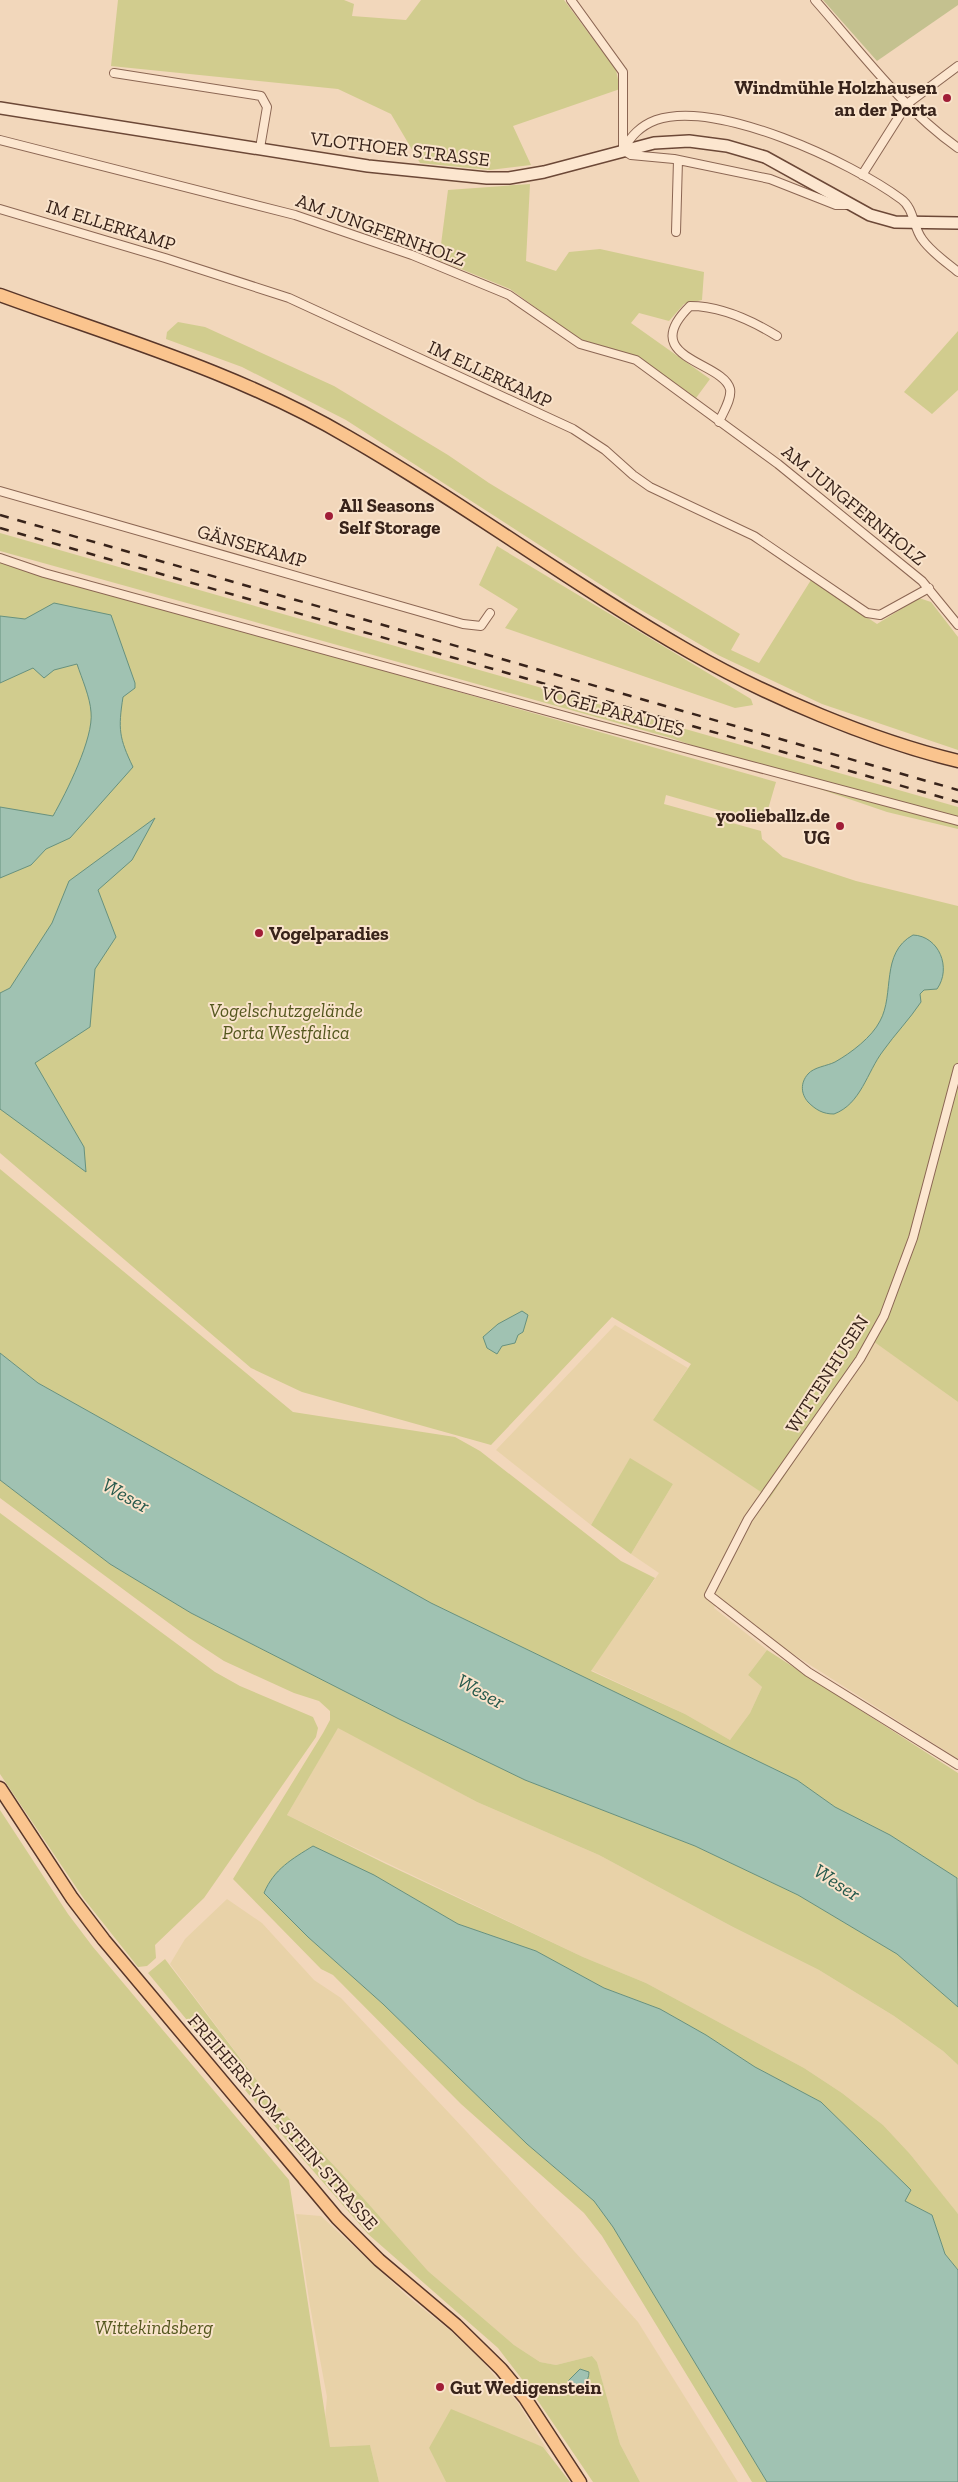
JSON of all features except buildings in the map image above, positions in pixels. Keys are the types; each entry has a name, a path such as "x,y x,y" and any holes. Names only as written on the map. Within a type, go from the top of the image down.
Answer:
{"main road":[{"path":"0,295 201,367 293,407 372,451 617,608 692,653 764,690 822,714 882,737 958,762"},
{"name":"FREIHERR-VOM-STEIN-STRASSE","path":"0,1788 72,1898 104,1940 316,2195 379,2260 456,2325 501,2369 525,2398 580,2482"}],"street":[{"path":"571,0 622,72 623,150"},
{"path":"815,0 907,104 940,135 958,148"},
{"path":"862,175 907,104 958,66"},
{"path":"114,73 261,96 267,107 260,148"},
{"name":"VLOTHOER STRASSE","path":"0,108 368,166 487,178 509,178 544,172 654,143 690,141 727,146 765,157 870,216 895,222 916,224 958,223"},
{"path":"623,150 632,134 647,124 658,119 692,115 740,124 795,142 862,175 902,200 916,224 920,237 958,272"},
{"name":"AM JUNGFERNHOLZ","path":"0,140 295,214 412,255 509,295 580,344 636,360 778,464 929,588 958,625"},
{"path":"623,150 631,155 678,160 770,178 836,206 849,205"},
{"path":"676,232 678,160"},
{"name":"IM ELLERKAMP","path":"0,209 289,298 573,430 605,450 650,487 754,536 867,613 880,615 929,588"},
{"path":"719,422 731,395 729,386 724,379 685,356 676,346 673,331 679,317 690,306 702,306 743,318 776,336"},
{"name":"GÄNSEKAMP","path":"0,491 463,624 480,626 490,613"},
{"name":"VOGELPARADIES","path":"0,558 44,573 587,722 958,820"},
{"name":"WITTENHUSEN","path":"958,1068 913,1238 884,1316 860,1359 748,1519 709,1594 739,1620 808,1672 958,1765"}],"shaded area":[{"path":"823,0 958,0 958,5 877,61"},
{"path":"615,1325 688,1368 653,1420 874,1341 958,1402 958,1759 771,1640 718,1598 714,1608 767,1650 748,1675 762,1687 750,1713 730,1740 685,1714 591,1670 659,1573 631,1554 673,1484 630,1459 591,1525 496,1450"},
{"path":"338,1727 477,1802 599,1855 733,1927 819,1970 894,2016 943,2051 958,2065 958,2214 910,2154 883,2125 842,2093 804,2068 646,1983 583,1957 287,1815"},
{"path":"227,1899 262,1923 314,1980 341,1998 466,2131 638,2322 738,2482 640,2482 620,2444 597,2362 592,2356 556,2365 540,2362 514,2345 428,2271 342,2174 271,2099 170,1964 185,1939"},
{"name":"Gut Wedigenstein","path":"296,2214 321,2216 407,2296 452,2332 481,2360 518,2403 549,2453 543,2447 510,2435 429,2448 446,2482 379,2482 370,2445 329,2447 325,2420 327,2397 310,2306"}],"green space":[{"path":"118,0 344,0 354,4 352,16 406,20 421,0 564,0 616,70 620,89 513,126 531,165 490,170 420,163 391,114 338,89 111,66"},
{"path":"530,184 526,261 556,271 569,252 600,249 704,272 702,300 684,304 669,321 639,313 631,323 710,379 696,398 637,356 579,339 510,289 439,260 448,190"},
{"path":"178,322 205,327 334,386 448,455 489,483 740,634 731,650 759,663 811,580 877,624 919,598 931,602 958,637 958,750 822,704 718,655 629,603 346,420 242,367 166,339 167,332"},
{"path":"958,331 958,390 932,414 904,392"},
{"path":"0,533 958,807 958,829 887,812 671,738 0,551"},
{"path":"497,546 751,699 753,705 735,708 505,628 518,609 479,585"},
{"name":"Vogelschutzgelände Porta Westfalica","path":"0,562 776,782 764,823 666,795 664,804 761,831 762,839 783,857 856,881 958,906 958,1402 873,1341 770,1498 653,1420 691,1364 612,1317 491,1445 302,1392 251,1368 0,1153"},
{"path":"0,1169 293,1412 455,1437 480,1451 621,1561 655,1578 591,1671 685,1714 730,1740 750,1713 762,1687 748,1675 767,1650 958,1773 958,1879 890,1835 835,1807 797,1780 431,1603 38,1383 0,1353"},
{"path":"630,1458 673,1484 631,1554 591,1525"},
{"path":"0,1480 110,1564 191,1613 399,1719 525,1780 695,1846 798,1895 897,1954 958,2007 958,2065 943,2051 894,2016 819,1970 733,1927 599,1855 477,1802 338,1728 287,1815 583,1957 646,1983 804,2068 842,2093 883,2125 910,2154 958,2214 958,2270 945,2254 932,2215 905,2201 911,2190 821,2102 755,2067 706,2035 660,2009 604,1988 536,1951 458,1924 374,1875 265,1893 308,1937 383,2004 527,2144 594,2201 613,2227 767,2482 752,2482 602,2236 584,2213 461,2104 333,1975 321,1969 233,1879 323,1733 330,1720 330,1711 319,1701 294,1693 224,1661 189,1638 0,1498"},
{"path":"0,1513 215,1672 240,1686 313,1717 318,1728 316,1737 204,1898 155,1945 156,1958 147,1966 138,1967 84,1899 0,1774"},
{"name":"Wittekindsberg","path":"0,1810 68,1914 93,1947 289,2180 330,2447 370,2445 379,2482 0,2482"},
{"path":"165,1959 271,2099 342,2174 428,2271 514,2345 540,2362 556,2365 592,2356 597,2362 620,2444 640,2482 593,2482 534,2395 498,2348 368,2234 288,2142 148,1973"},
{"path":"451,2409 543,2447 570,2482 446,2482 429,2448"}],"water":[{"path":"54,603 111,615 135,683 135,688 123,697 120,717 122,741 133,767 70,838 46,849 31,865 0,878 0,807 53,816 78,765 91,723 89,700 77,664 54,670 44,678 33,668 0,683 0,616 25,619"},
{"path":"155,818 132,860 98,890 116,937 95,969 90,1027 35,1063 84,1147 86,1172 0,1109 0,993 10,988 52,923 69,881"},
{"path":"913,935 930,941 940,954 943,972 937,989 924,990 920,994 921,1002 877,1059 863,1087 851,1103 834,1114 820,1111 808,1102 804,1096 802,1088 805,1077 814,1070 835,1062 848,1054 866,1039 876,1027 880,1021 887,999 892,963 896,952"},
{"path":"522,1311 528,1315 523,1332 518,1335 515,1343 502,1346 497,1354 487,1348 483,1337 498,1324"},
{"name":"Weser","path":"0,1353 38,1383 431,1603 797,1780 835,1807 890,1835 957,1878 958,2007 897,1954 798,1895 695,1846 525,1780 399,1719 191,1613 110,1564 0,1480"},
{"path":"313,1846 374,1875 458,1924 536,1951 604,1988 660,2009 706,2035 755,2067 821,2102 911,2190 905,2201 932,2215 945,2254 958,2270 958,2482 767,2482 613,2227 594,2201 527,2144 383,2004 308,1937 264,1893 278,1871"},
{"path":"580,2369 589,2372 588,2379 582,2387 573,2389 568,2381"}],"railway":[{"path":"0,515 958,790"},
{"path":"0,528 958,802"}],"place":[{"name":"Windmühle Holzhausen an der Porta","path":"947,98"},
{"name":"All Seasons Self Storage","path":"329,516"},
{"name":"yoolieballz.de UG","path":"840,826"},
{"name":"Vogelparadies","path":"259,933"},
{"name":"Gut Wedigenstein","path":"440,2387"}]}
